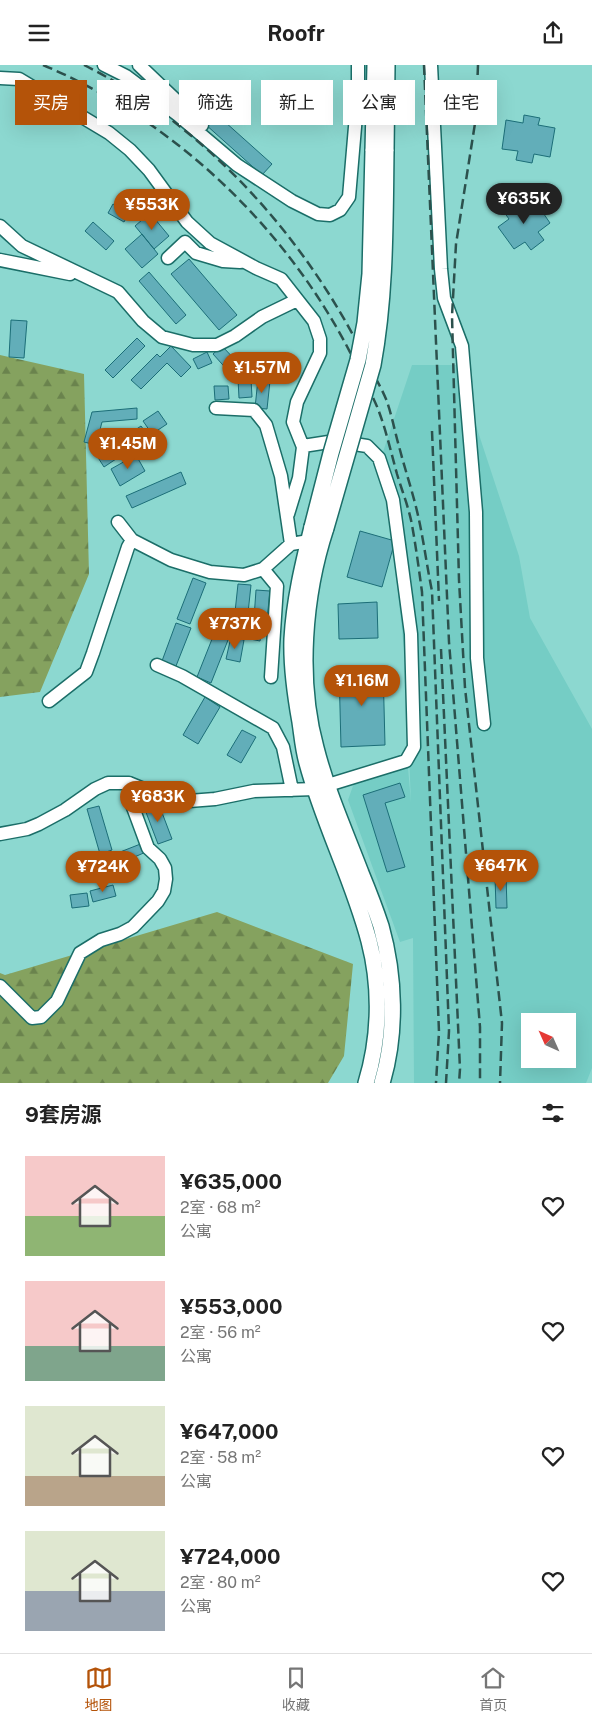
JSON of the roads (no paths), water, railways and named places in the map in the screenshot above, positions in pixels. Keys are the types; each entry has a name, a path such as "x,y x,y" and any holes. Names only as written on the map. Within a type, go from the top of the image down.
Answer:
{"main road":[{"path":"375,65 379,151"},
{"path":"382,1083 388,1058 392,1017 392,989 388,955 375,909 321,787 306,761 294,685 292,639 297,593 316,532 331,453 358,360 365,323 387,65"},
{"path":"316,532 317,557 306,628 305,656 308,703 321,787 361,914 372,957 377,997 377,1017 373,1056 366,1083"}],"street":[{"path":"104,65 126,76 178,115 249,173 292,201 318,214 330,215 344,207 350,192 358,65"},
{"path":"140,65 235,155 249,173"},
{"path":"430,65 441,269 444,298 462,346 476,512 478,658 484,725"},
{"path":"0,79 18,79 110,133 149,170 187,222 210,243 281,279 314,321 320,339 320,353 297,402 293,422 303,446 299,478 288,514"},
{"path":"0,226 22,246 118,292 143,321 162,337 193,345 217,345 235,336 262,317 297,300"},
{"path":"168,257 185,242 196,253 223,261 245,262"},
{"path":"0,260 67,275 80,274"},
{"path":"216,408 254,410 266,425 281,476 291,544"},
{"path":"0,835 27,829 52,818 102,785 115,782 129,783 146,790 189,801 215,799 254,791 321,787 406,761 414,747 411,634 393,500 380,458 367,446 335,441 303,446"},
{"path":"118,522 132,540 172,560 210,571 244,575 263,569 291,544 316,532"},
{"path":"49,701 86,672 132,540"},
{"path":"263,569 277,586 271,677"},
{"path":"157,665 182,675 273,728 283,747 292,790"},
{"path":"0,986 32,1018 41,1017 57,1001 80,953 101,940 120,934 133,927 161,896 166,879 165,868 160,859 148,848 131,802 129,783"}],"railway":[{"path":"43,65 93,89 140,117 184,150 226,187 264,227 299,270 330,316 378,409 411,519 422,592 439,1032 436,1083"},
{"path":"84,65 129,90 171,119 211,153 248,189 282,228 313,270 341,313 386,399 417,511 432,591 449,1031 446,1083"},
{"path":"424,65 449,642 480,1027 480,1083"},
{"path":"478,65 476,117 456,244 452,316 459,580 465,688 502,1023 500,1083"},
{"path":"432,431 439,601"},
{"path":"441,649 460,1069 459,1083"}]}
